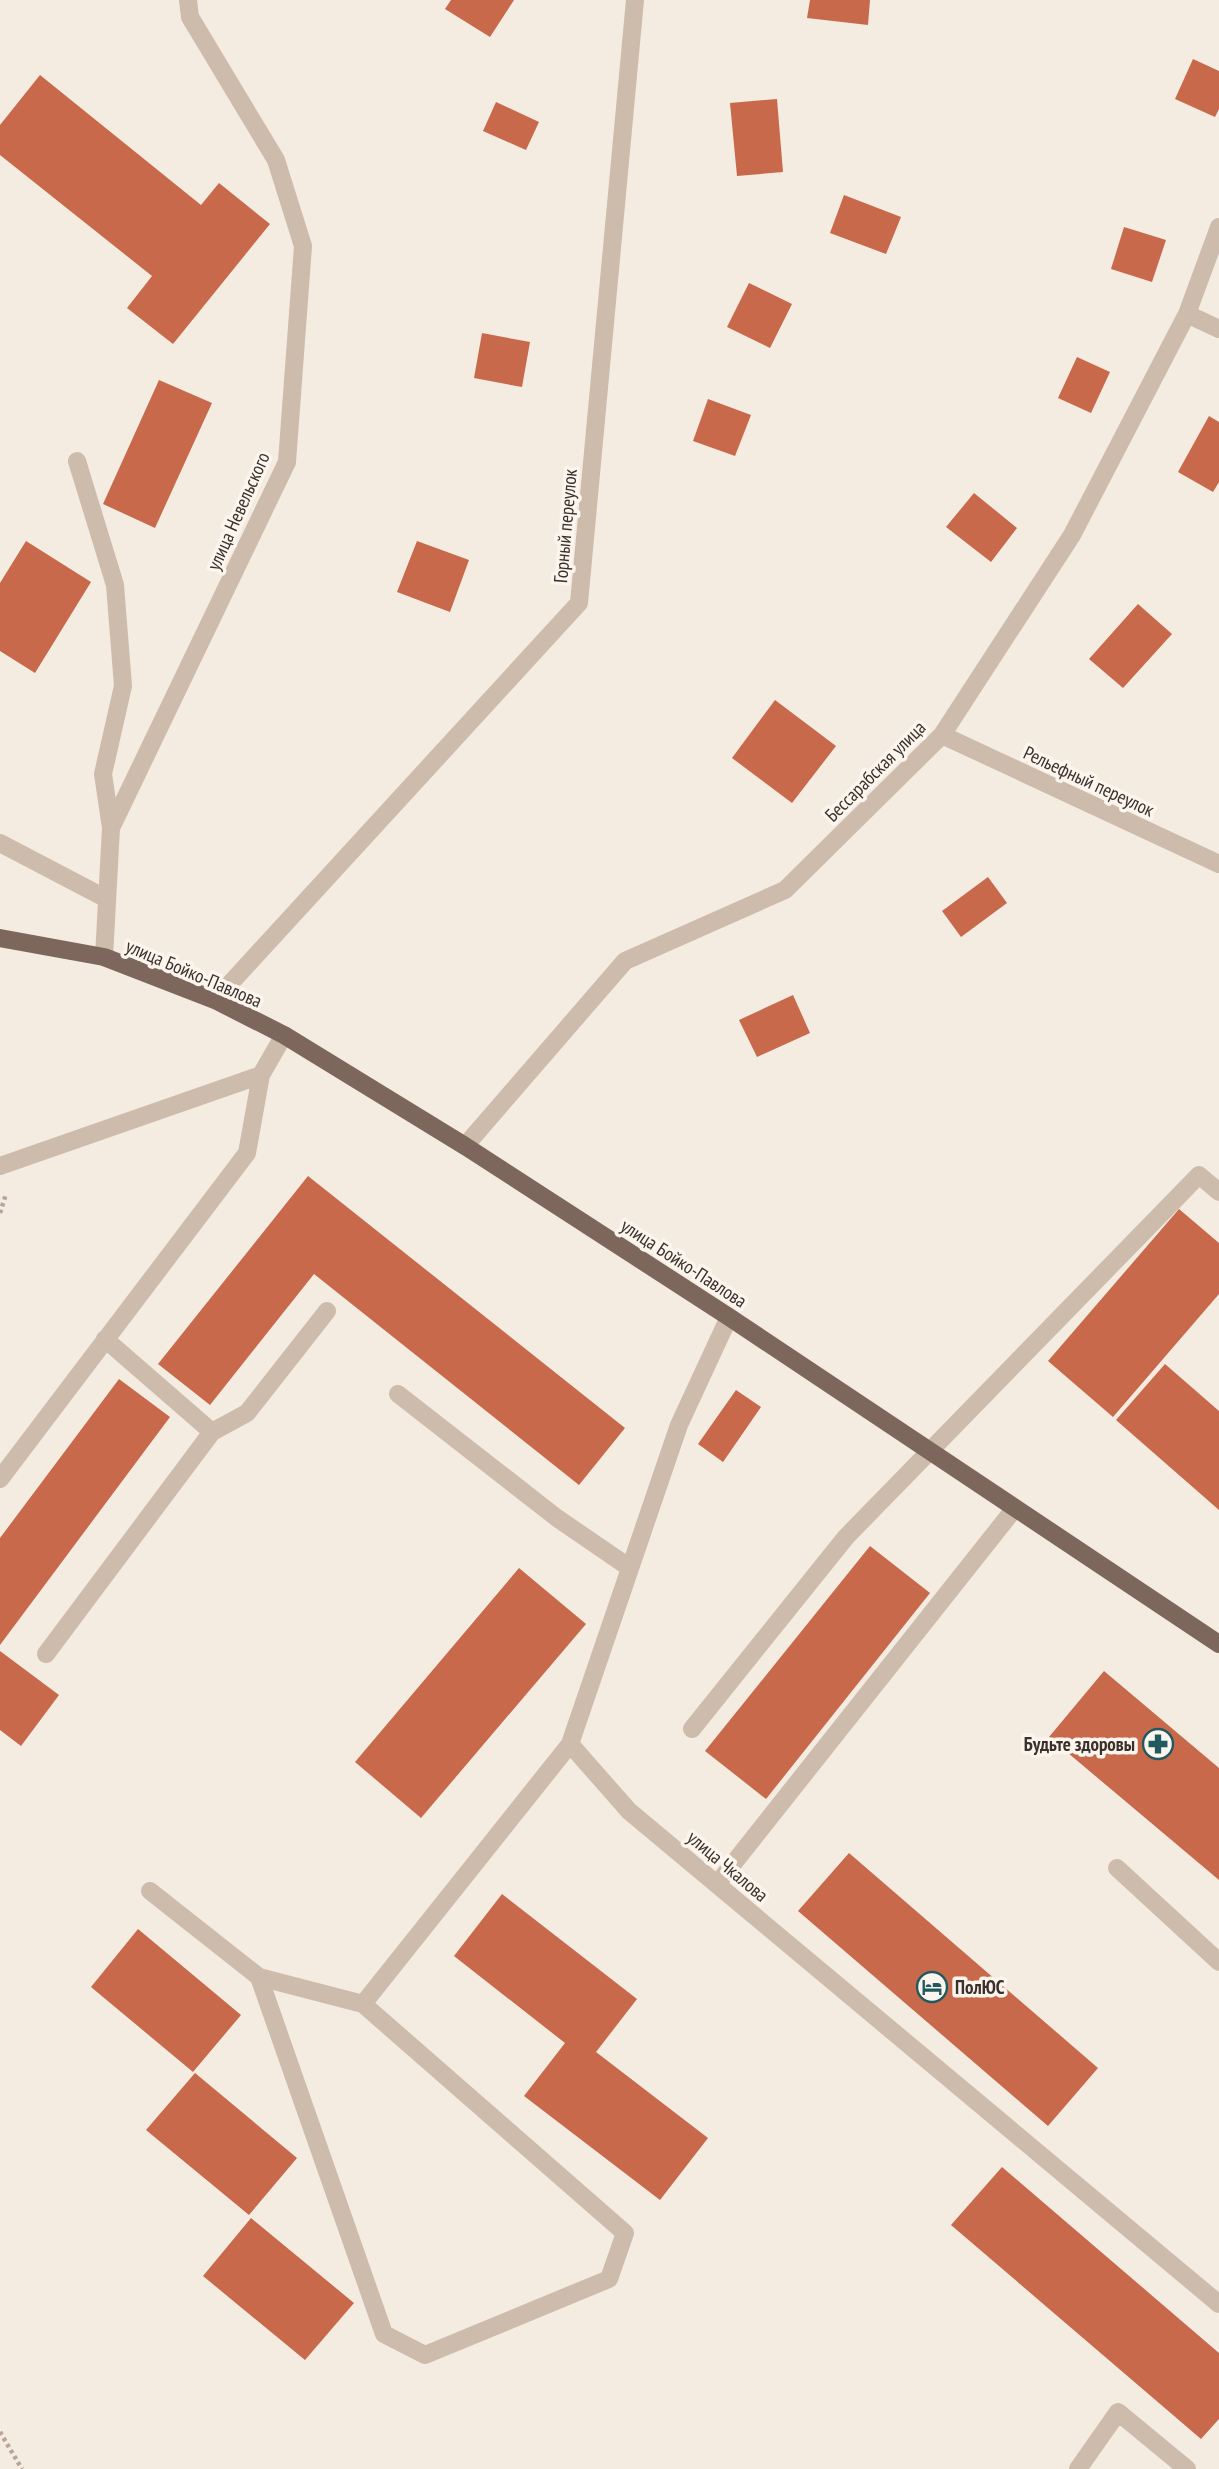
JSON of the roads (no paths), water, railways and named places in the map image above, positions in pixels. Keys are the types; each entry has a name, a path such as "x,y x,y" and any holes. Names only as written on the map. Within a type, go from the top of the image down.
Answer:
{"main road":[{"name":"улица Бойко-Павлова","path":"0,938 104,957 215,1000 284,1035 465,1146 729,1317 1219,1644"}],"street":[{"name":"улица Невельского","path":"104,957 111,828 287,462 303,246 276,160 190,17 188,0"},
{"name":"Горный переулок","path":"215,1000 579,603 635,0"},
{"name":"Бессарабская улица","path":"465,1146 625,961 785,890 942,735 1072,535 1188,314 1219,227"},
{"path":"1188,314 1219,329"},
{"path":"77,461 115,585 122,686 103,774 111,828"},
{"name":"Рельефный переулок","path":"942,735 1219,864"},
{"path":"0,843 107,900"},
{"path":"0,1479 247,1153 261,1075 284,1035"},
{"path":"0,1166 261,1075"},
{"path":"692,1729 846,1536 1199,1175 1219,1192"},
{"path":"46,1654 212,1432 247,1413 327,1311"},
{"path":"363,2004 570,1744 679,1425 729,1317"},
{"path":"105,1339 212,1432"},
{"path":"398,1394 557,1518 630,1568"},
{"path":"717,1884 1015,1508"},
{"name":"улица Чкалова","path":"570,1744 629,1811 1219,2304"},
{"path":"1117,1868 1219,1962"},
{"path":"150,1891 259,1977 363,2004 625,2233 609,2279 425,2355 384,2334 259,1977"},
{"path":"1077,2469 1118,2412 1187,2469"}],"place":[{"name":"Будьте здоровы","path":"1158,1744"},
{"name":"ПолЮС","path":"932,1987"}]}
